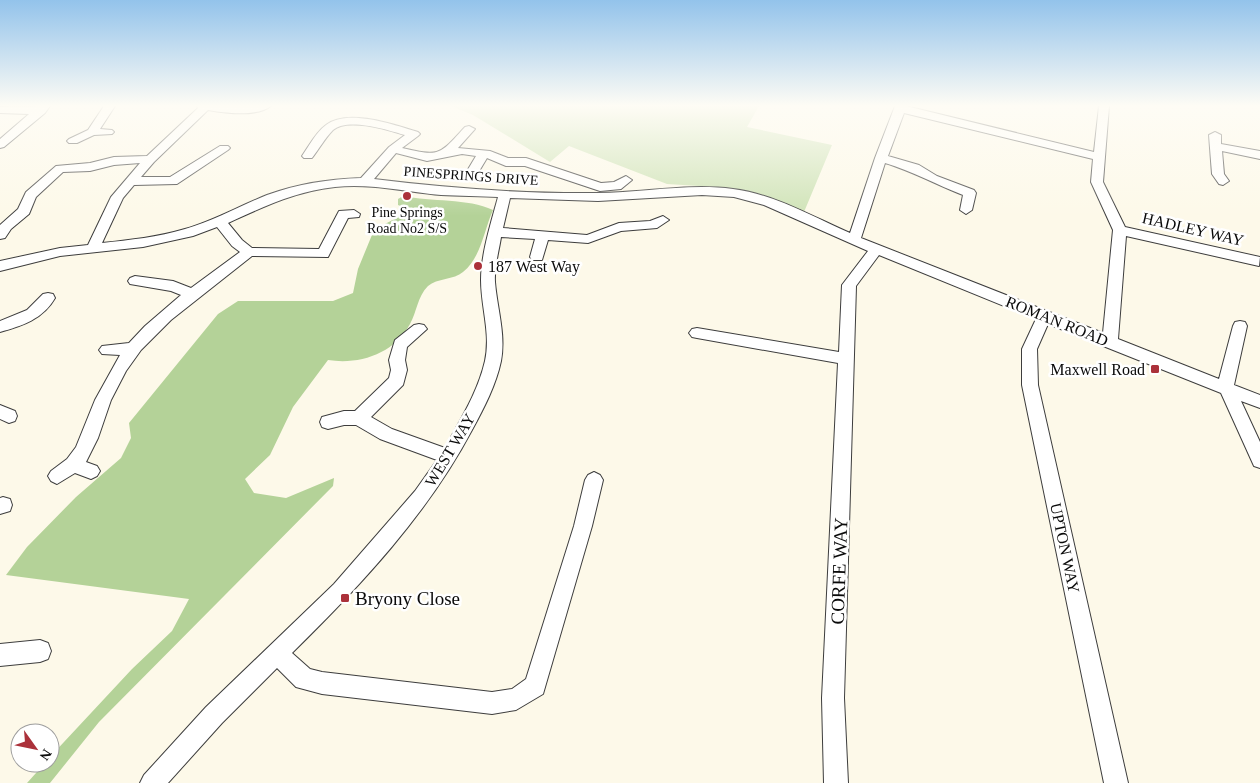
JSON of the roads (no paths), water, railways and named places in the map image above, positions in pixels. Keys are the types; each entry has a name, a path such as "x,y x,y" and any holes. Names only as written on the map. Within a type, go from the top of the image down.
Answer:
{"street":[{"path":"93,248 117,197 167,143"},
{"path":"297,144 312,151 319,143"},
{"path":"364,182 393,149 402,143"},
{"path":"448,152 457,143"},
{"path":"854,240 887,143"},
{"path":"1040,143 1098,157"},
{"path":"1100,143 1097,182 1120,230 1110,342"},
{"path":"1216,143 1218,174 1223,181"},
{"path":"1223,143 1260,155"},
{"path":"132,181 171,185 208,157 224,148"},
{"path":"393,149 427,157 462,151 483,154 502,161 528,162 600,187 618,186 626,180"},
{"path":"461,174 471,175 483,154"},
{"path":"195,155 208,157"},
{"path":"881,158 914,168 933,179 970,193 966,210"},
{"path":"2,231 24,211 30,195 57,168 90,167 114,161 150,159"},
{"path":"547,180 557,172"},
{"name":"PINESPRINGS DRIVE","path":"0,266 60,252 165,239 220,222 271,198 290,192 335,183 364,182 441,191 505,195 598,197 702,191 740,194 768,202 854,240"},
{"name":"WEST WAY","path":"152,783 214,715 278,655 366,564 420,497 449,456 479,402 493,360 494,326 488,280 496,232 505,195"},
{"path":"220,222 237,243 249,252 321,260 343,214"},
{"path":"496,232 588,239 619,227 658,226"},
{"name":"HADLEY WAY","path":"1120,230 1258,262"},
{"path":"537,258 542,236"},
{"name":"ROMAN ROAD","path":"854,240 1260,402"},
{"name":"CORFE WAY","path":"836,783 833,698 849,285 876,249"},
{"path":"57,476 72,465 83,452 112,382 134,349 164,317 249,252"},
{"path":"135,281 173,286 192,294"},
{"path":"0,328 39,316 48,298"},
{"name":"UPTON WAY","path":"1046,316 1030,343 1027,354 1030,385 1116,783"},
{"path":"1240,326 1226,388 1260,461"},
{"path":"359,418 394,386 399,376 397,360 400,344 419,329"},
{"path":"697,333 846,359"},
{"path":"107,350 134,349"},
{"path":"328,422 344,418 359,418 386,434 449,456"},
{"path":"72,465 91,471"},
{"path":"278,655 304,679 322,683 492,703 516,699 535,686 583,526 594,480"},
{"path":"0,655 40,651"}],"place":[{"name":"Pine Springs Road No2 S/S","path":"407,196"},
{"name":"187 West Way","path":"478,266"},
{"name":"Maxwell Road","path":"1155,369"},
{"name":"Bryony Close","path":"345,598"}]}
